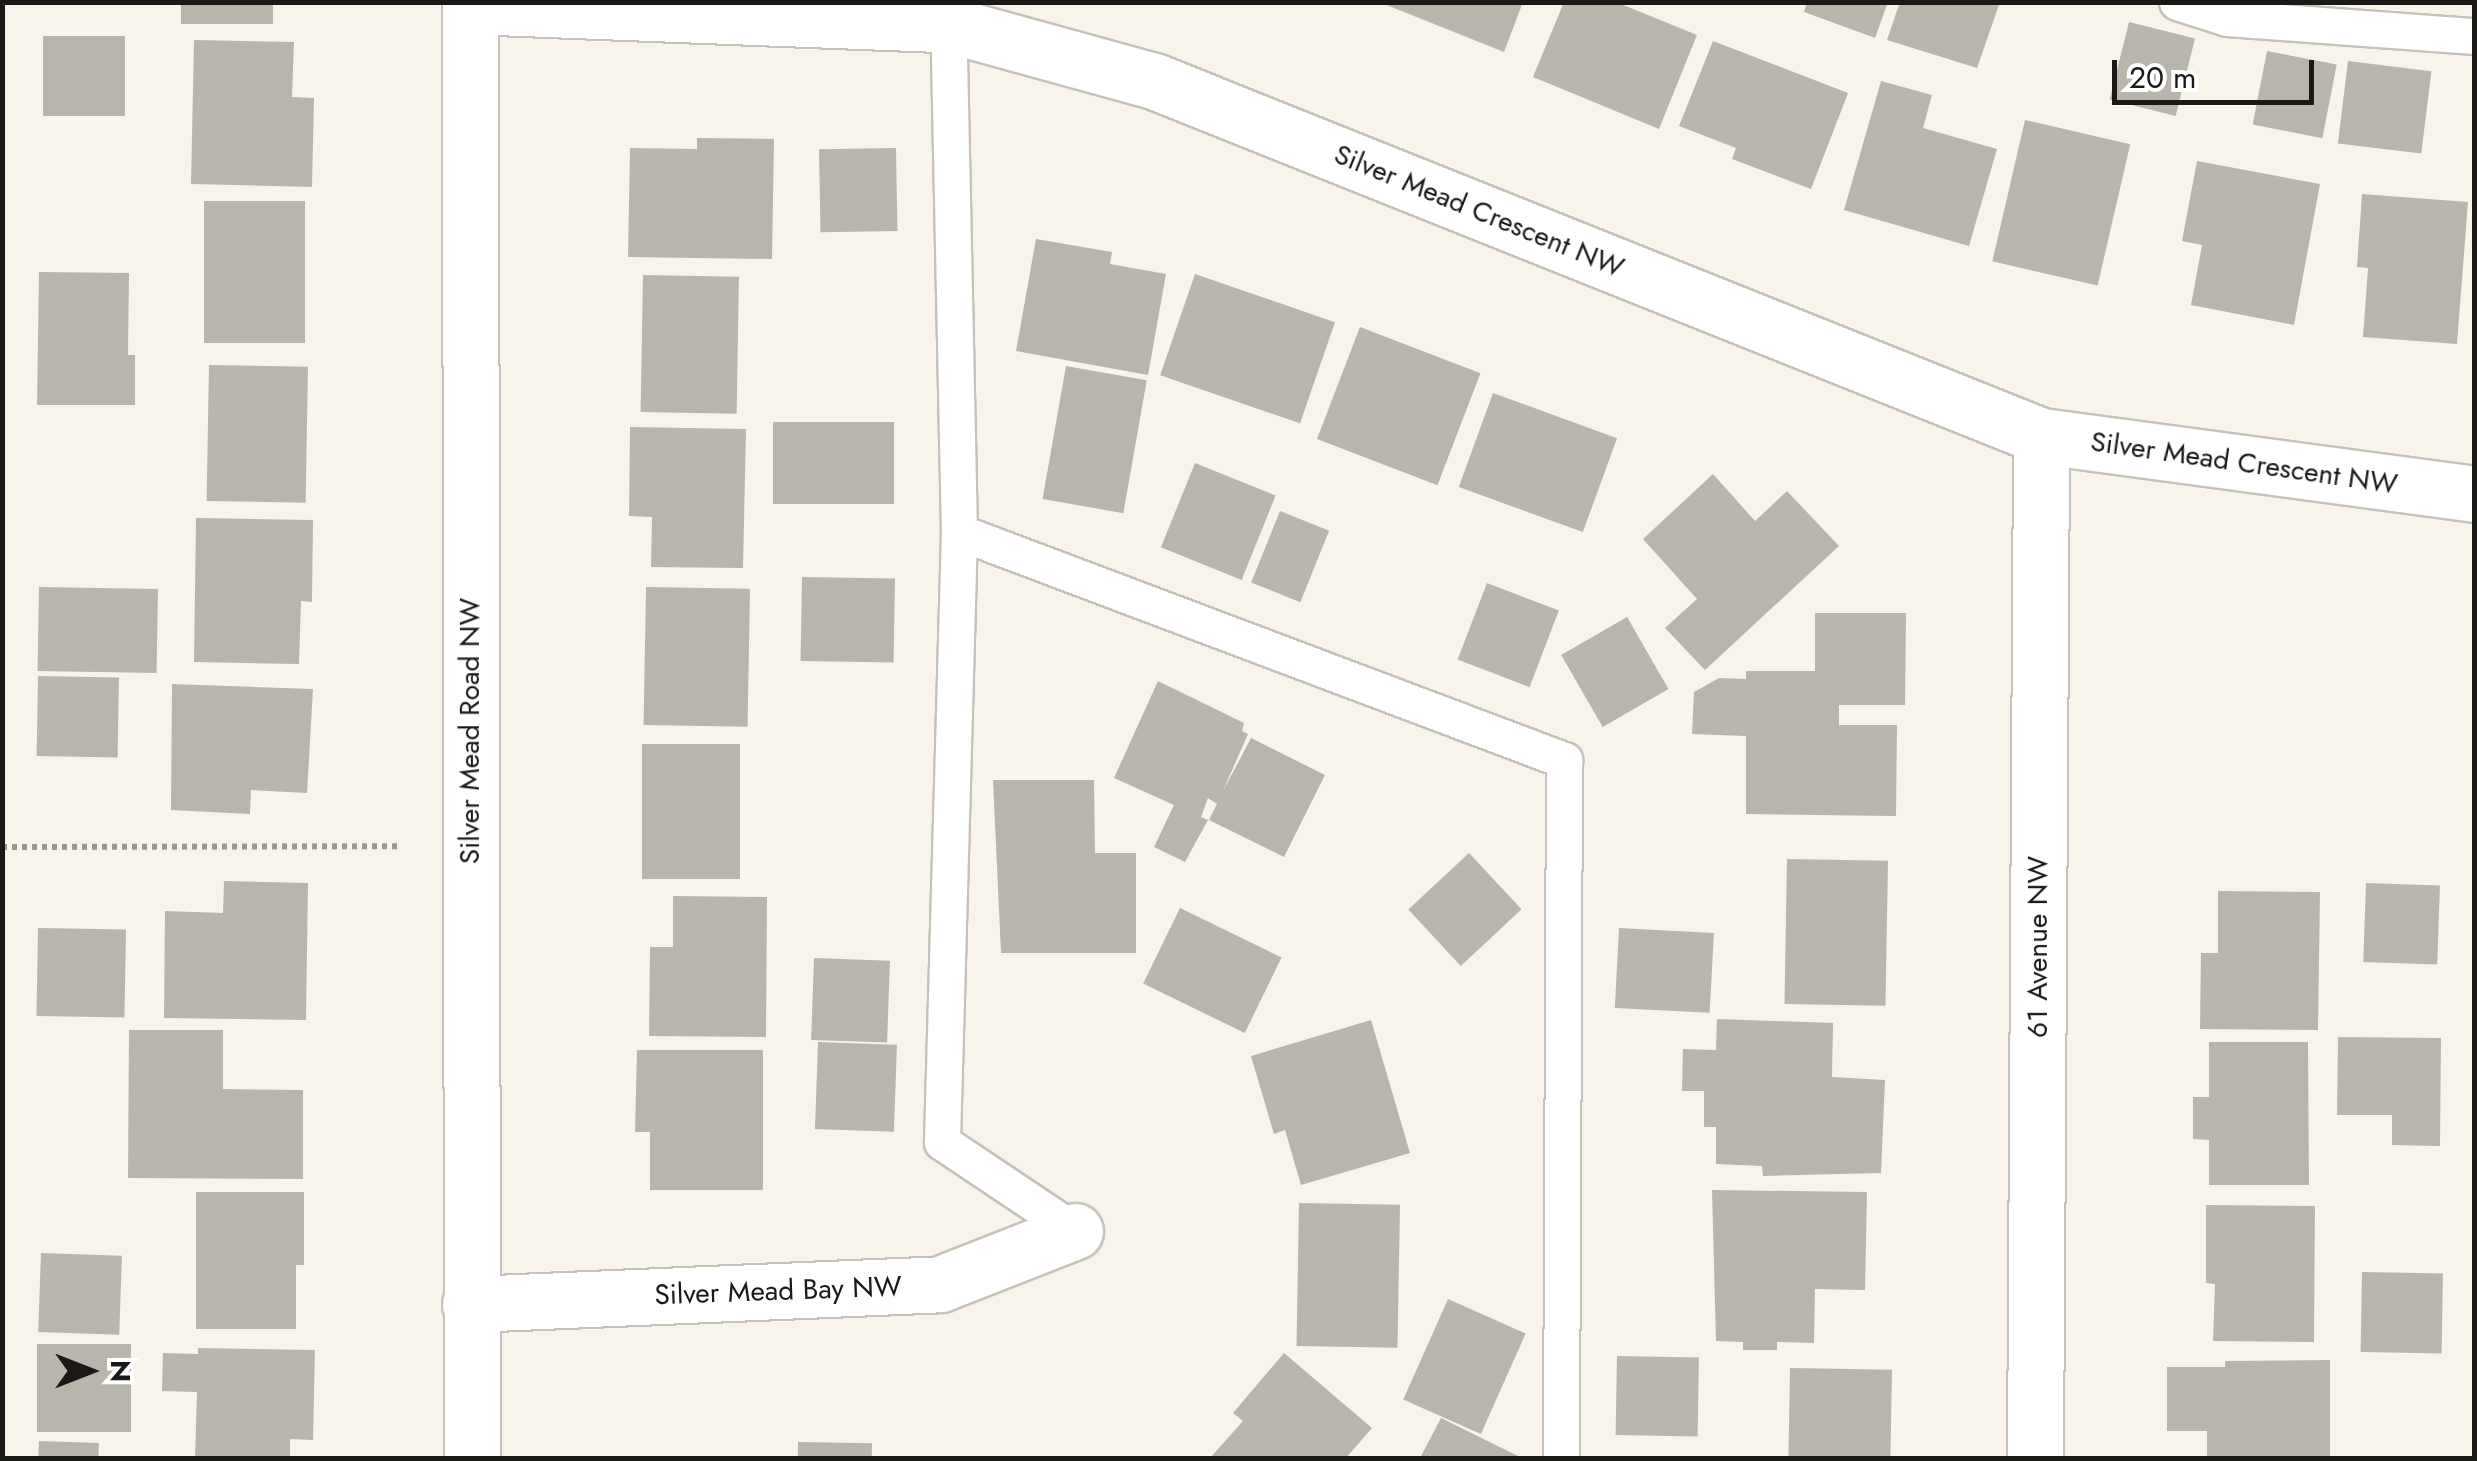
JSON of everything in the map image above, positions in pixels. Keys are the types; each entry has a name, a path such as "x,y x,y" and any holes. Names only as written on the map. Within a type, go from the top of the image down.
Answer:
{"street":[{"name":"Silver Mead Crescent NW","path":"470,4 948,13 1154,81 2041,436 2474,494"},
{"name":"Silver Mead Road NW","path":"470,4 472,1458"},
{"name":"61 Avenue NW","path":"2035,1458 2041,436"},
{"name":"Silver Mead Bay NW","path":"470,1304 940,1284 1075,1231"}],"lane":[{"path":"2177,2 2226,18 2474,36"},
{"path":"948,13 959,532 942,1142 1075,1231"},
{"path":"959,532 1564,760 1561,1458"}],"path":[{"path":"2,847 402,846"}],"building":[{"path":"181,2 273,2 273,24 181,24"},
{"path":"1379,2 1523,2 1504,52"},
{"path":"1564,2 1616,2 1697,35 1659,129 1533,77"},
{"path":"1807,2 1888,2 1875,38 1804,12"},
{"path":"1900,2 2000,2 1977,68 1887,40"},
{"path":"2129,22 2195,38 2176,116 2110,100"},
{"path":"43,36 125,36 125,116 43,116"},
{"path":"194,40 294,42 292,97 314,98 312,187 191,184"},
{"path":"1713,41 1848,93 1811,189 1732,159 1736,148 1679,126"},
{"path":"2267,51 2337,65 2322,138 2253,125"},
{"path":"2348,61 2431,71 2421,154 2338,143"},
{"path":"1881,81 1932,95 1923,128 1997,149 1969,246 1844,210"},
{"path":"2025,120 2130,144 2098,286 1992,261"},
{"path":"697,138 774,139 772,259 628,257 630,148 697,149"},
{"path":"896,148 897,231 820,232 819,149"},
{"path":"2197,161 2320,184 2294,325 2191,305 2202,245 2182,241"},
{"path":"2362,194 2468,202 2457,344 2363,337 2368,268 2357,267"},
{"path":"204,201 305,201 305,343 204,343"},
{"path":"1036,239 1112,252 1110,264 1166,274 1148,375 1016,351"},
{"path":"39,272 129,273 128,355 135,355 135,405 37,405"},
{"path":"1195,274 1335,322 1300,423 1160,375"},
{"path":"643,275 739,277 737,414 641,412"},
{"path":"1360,327 1480,373 1437,485 1317,439"},
{"path":"209,365 308,367 306,503 207,501"},
{"path":"1066,366 1147,380 1123,513 1043,499"},
{"path":"1493,393 1617,438 1583,532 1459,487"},
{"path":"773,422 894,422 894,504 773,504"},
{"path":"630,427 746,429 743,568 651,567 652,517 629,516"},
{"path":"1195,463 1276,496 1242,580 1161,547"},
{"path":"1713,474 1755,521 1787,491 1839,546 1705,670 1665,628 1697,599 1643,539"},
{"path":"1280,511 1329,531 1300,602 1251,582"},
{"path":"196,518 313,520 312,602 301,601 299,664 194,662"},
{"path":"802,577 895,579 894,663 801,661"},
{"path":"1487,583 1559,611 1529,687 1458,660"},
{"path":"39,587 158,589 157,673 38,671"},
{"path":"646,587 750,589 748,727 644,725"},
{"path":"1815,613 1906,613 1905,705 1839,705 1839,725 1897,725 1896,816 1746,814 1746,736 1692,734 1694,692 1719,678 1746,679 1746,671 1815,671"},
{"path":"1627,617 1668,689 1603,727 1561,655"},
{"path":"38,676 119,677 118,757 37,756"},
{"path":"1158,681 1244,723 1242,731 1248,734 1223,791 1251,738 1325,775 1284,857 1209,820 1217,804 1208,798 1201,817 1208,820 1185,862 1154,847 1174,805 1114,778"},
{"path":"172,684 313,689 307,793 251,790 250,814 171,810"},
{"path":"642,744 740,744 740,879 642,879"},
{"path":"993,780 1094,780 1095,853 1136,853 1136,953 1001,953"},
{"path":"1469,853 1522,909 1461,966 1408,910"},
{"path":"1787,859 1888,861 1885,1006 1784,1004"},
{"path":"224,881 308,883 306,1020 164,1018 165,911 223,913"},
{"path":"2366,883 2440,886 2437,965 2363,962"},
{"path":"2218,891 2320,892 2318,1030 2200,1029 2201,953 2218,953"},
{"path":"673,896 767,897 766,1037 649,1036 650,947 673,947"},
{"path":"1180,908 1282,958 1245,1033 1143,983"},
{"path":"38,928 126,930 124,1018 36,1016"},
{"path":"1619,928 1714,933 1710,1013 1615,1008"},
{"path":"814,958 890,961 887,1043 811,1040"},
{"path":"1717,1019 1833,1023 1832,1077 1885,1080 1881,1173 1763,1176 1762,1166 1716,1164 1716,1127 1704,1127 1704,1091 1682,1091 1683,1049 1716,1050"},
{"path":"1371,1020 1410,1153 1301,1185 1285,1130 1274,1134 1251,1056"},
{"path":"129,1030 223,1030 223,1089 303,1090 303,1179 128,1178"},
{"path":"2338,1037 2441,1038 2440,1146 2392,1145 2392,1115 2337,1115"},
{"path":"818,1042 897,1045 894,1132 815,1129"},
{"path":"2209,1042 2308,1042 2309,1185 2209,1185 2209,1140 2193,1139 2193,1097 2209,1097"},
{"path":"637,1050 763,1050 763,1190 650,1190 650,1132 635,1132"},
{"path":"1712,1190 1867,1192 1865,1290 1815,1289 1814,1343 1777,1342 1777,1350 1743,1350 1743,1342 1716,1341"},
{"path":"196,1192 304,1192 304,1265 296,1265 296,1329 196,1329"},
{"path":"1299,1203 1400,1205 1397,1348 1297,1346"},
{"path":"2206,1205 2315,1206 2314,1342 2213,1341 2215,1284 2206,1283"},
{"path":"41,1253 122,1256 119,1335 38,1332"},
{"path":"2362,1272 2443,1273 2442,1353 2361,1352"},
{"path":"1448,1299 1526,1334 1481,1434 1403,1399"},
{"path":"37,1344 131,1344 131,1432 37,1432"},
{"path":"198,1348 315,1350 313,1440 290,1439 290,1458 195,1458 197,1392 162,1391 163,1353 198,1354"},
{"path":"1284,1353 1372,1428 1346,1458 1210,1458 1243,1421 1233,1413"},
{"path":"1617,1356 1699,1357 1698,1436 1616,1435"},
{"path":"2330,1360 2330,1458 2207,1458 2207,1431 2167,1431 2167,1367 2225,1367 2225,1361"},
{"path":"1790,1368 1892,1370 1890,1458 1788,1458"},
{"path":"1441,1418 1518,1456 1517,1458 1420,1458"},
{"path":"39,1441 99,1443 98,1458 38,1458"},
{"path":"798,1442 872,1443 872,1458 798,1458"}]}
